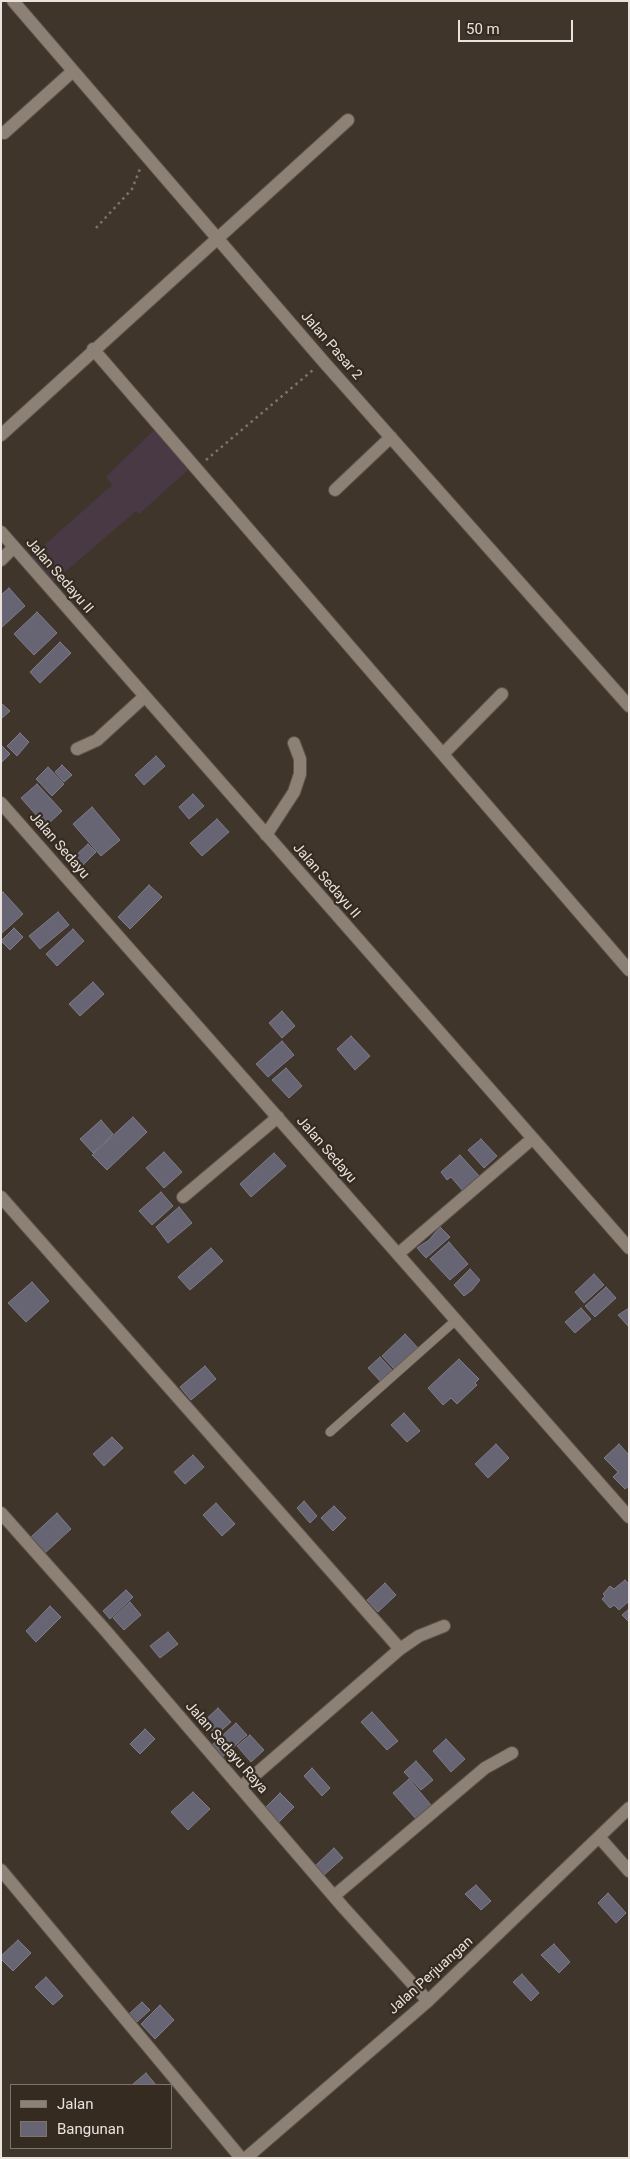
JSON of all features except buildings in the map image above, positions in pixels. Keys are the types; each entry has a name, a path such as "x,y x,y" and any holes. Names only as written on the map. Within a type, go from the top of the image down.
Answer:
{"street":[{"name":"Jalan Pasar 2","path":"13,1 324,361 629,706"},
{"path":"4,133 73,70"},
{"path":"1,435 93,349 219,239 348,120"},
{"path":"93,349 629,970"},
{"path":"335,490 391,437"},
{"name":"Jalan Sedayu II","path":"1,532 629,1248"},
{"path":"1,560 14,548"},
{"path":"443,754 502,694"},
{"path":"77,749 97,740 144,696"},
{"path":"266,835 294,792 300,774 300,759 294,743"},
{"name":"Jalan Sedayu","path":"1,803 629,1517"},
{"path":"183,1197 278,1117"},
{"path":"398,1254 532,1139"},
{"path":"1,1197 400,1649"},
{"name":"Jalan Sedayu Raya","path":"1,1513 334,1896 428,2001"},
{"path":"241,1787 400,1649 419,1636 444,1626"},
{"path":"334,1896 485,1768 512,1753"},
{"name":"Jalan Perjuangan","path":"250,2156 428,2001 629,1808"},
{"path":"599,1837 629,1871"},
{"path":"1,1870 250,2156"}],"lane":[{"path":"330,1432 456,1320"}],"path":[{"path":"96,228 132,189 144,153"},
{"path":"196,468 324,361"}],"shaded area":[{"path":"162,422 197,462 139,514 136,511 52,583 30,558 112,485 106,477"}]}
